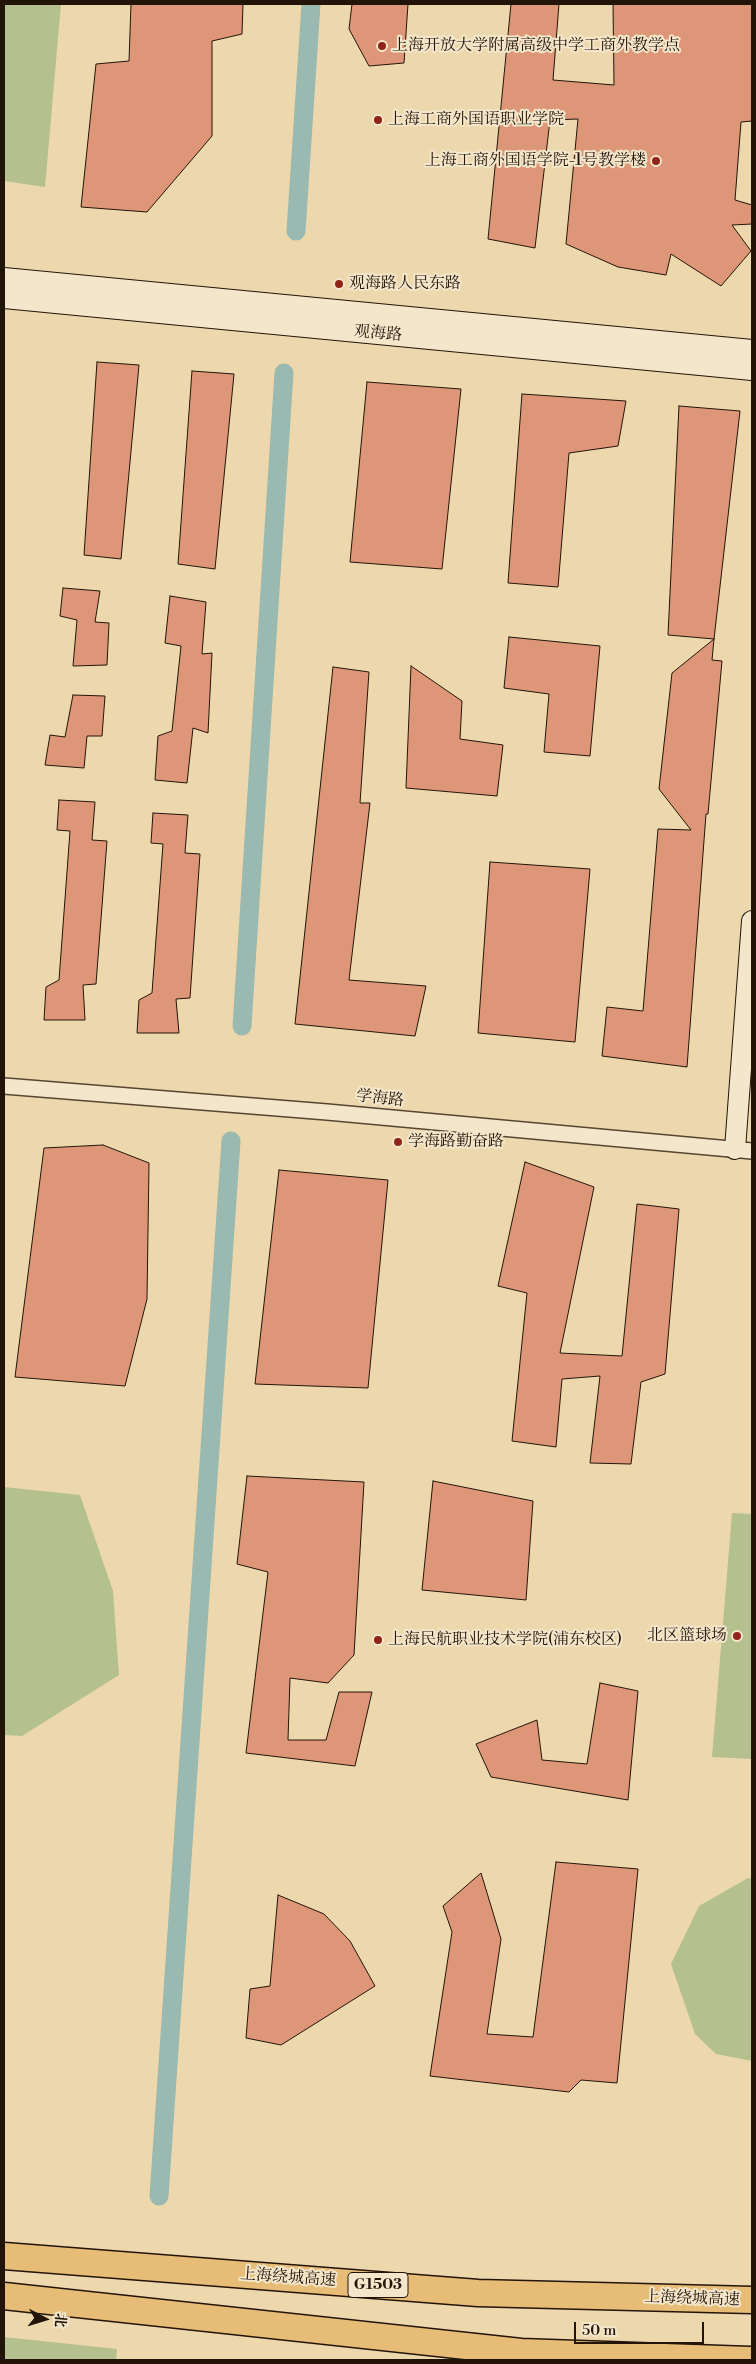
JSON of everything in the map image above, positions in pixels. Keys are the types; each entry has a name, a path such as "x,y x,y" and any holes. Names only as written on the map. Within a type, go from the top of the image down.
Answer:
{"highway":[{"name":"上海绕城高速","path":"4,2256 478,2293 752,2300"},
{"path":"4,2296 521,2352 750,2360"}],"main road":[{"name":"观海路","path":"4,278 752,350"},
{"name":"观海路","path":"4,298 752,370"},
{"path":"744,1150 752,922"}],"street":[{"name":"学海路","path":"4,1086 318,1111 744,1150"}],"green space":[{"path":"4,4 61,4 45,187 4,181"},
{"path":"4,1487 80,1495 113,1591 119,1675 22,1736 4,1735"},
{"name":"北区篮球场","path":"732,1513 752,1514 752,1759 712,1757"},
{"path":"748,1878 752,1879 752,2061 716,2054 695,2034 671,1964 699,1906"},
{"path":"4,2337 117,2349 116,2360 4,2360"}],"building":[{"path":"131,4 243,4 242,34 212,41 212,136 147,212 81,207 96,64 129,61"},
{"name":"上海开放大学附属高级中学工商外教学点","path":"352,4 408,4 404,63 369,66 349,29"},
{"name":"上海工商外国语学院-1号教学楼","path":"511,4 559,4 553,80 614,85 613,4 752,4 752,121 741,122 735,200 752,205 752,224 732,225 751,251 721,286 671,254 666,275 618,267 566,244 578,119 550,120 535,248 488,239"},
{"path":"97,362 139,365 121,559 84,555"},
{"path":"192,371 234,374 215,569 178,564"},
{"path":"367,382 461,389 442,569 350,562"},
{"path":"522,394 626,401 618,446 569,453 558,587 508,583"},
{"path":"679,406 740,411 714,639 668,635"},
{"path":"63,588 100,591 95,622 109,623 107,665 73,666 77,620 60,616"},
{"path":"170,596 206,602 202,654 212,653 208,733 193,728 187,783 155,780 158,736 172,731 181,646 165,643"},
{"path":"509,637 600,646 590,756 544,752 549,694 504,688"},
{"path":"714,639 712,660 722,661 708,814 706,814 687,1067 602,1056 607,1007 643,1011 658,829 691,830 659,789 672,673"},
{"path":"411,666 462,701 460,739 503,745 497,796 406,788"},
{"path":"333,667 369,672 360,803 370,803 349,980 426,986 415,1036 295,1024"},
{"path":"73,695 105,696 102,736 87,736 84,768 45,765 50,735 65,737"},
{"path":"59,800 95,802 92,840 107,841 96,984 83,985 85,1020 44,1020 46,987 59,980 70,831 57,830"},
{"path":"153,813 188,815 185,853 200,854 190,998 176,999 179,1033 137,1033 139,1000 152,993 163,844 151,843"},
{"path":"490,862 590,869 575,1042 478,1033"},
{"path":"103,1145 149,1163 147,1299 125,1386 15,1377 44,1148"},
{"path":"525,1162 594,1187 560,1353 622,1356 637,1204 679,1209 665,1374 641,1382 631,1464 590,1463 600,1376 562,1379 556,1447 512,1441 527,1293 498,1286"},
{"path":"279,1170 388,1180 368,1388 255,1384"},
{"path":"247,1476 364,1482 354,1655 328,1683 290,1678 288,1740 326,1740 339,1692 372,1692 355,1766 246,1753 268,1572 237,1564"},
{"path":"433,1481 533,1501 526,1600 422,1590"},
{"path":"600,1683 638,1691 628,1800 491,1777 476,1744 537,1720 542,1760 587,1764"},
{"path":"556,1862 638,1869 617,2083 581,2080 569,2092 430,2076 452,1932 443,1906 481,1873 501,1939 487,2034 533,2037"},
{"path":"278,1895 324,1914 350,1941 375,1986 281,2045 246,2038 250,1989 270,1986"}],"waterway":[{"path":"296,231 311,4"},
{"path":"242,1026 284,373"},
{"path":"159,2196 231,1141"}],"place":[{"name":"上海开放大学附属高级中学工商外教学点","path":"382,46"},
{"name":"上海工商外国语职业学院","path":"378,120"},
{"name":"上海工商外国语学院-1号教学楼","path":"656,161"},
{"name":"观海路人民东路","path":"339,284"},
{"name":"学海路勤奋路","path":"398,1142"},
{"name":"北区篮球场","path":"737,1636"},
{"name":"上海民航职业技术学院(浦东校区)","path":"378,1640"}]}
